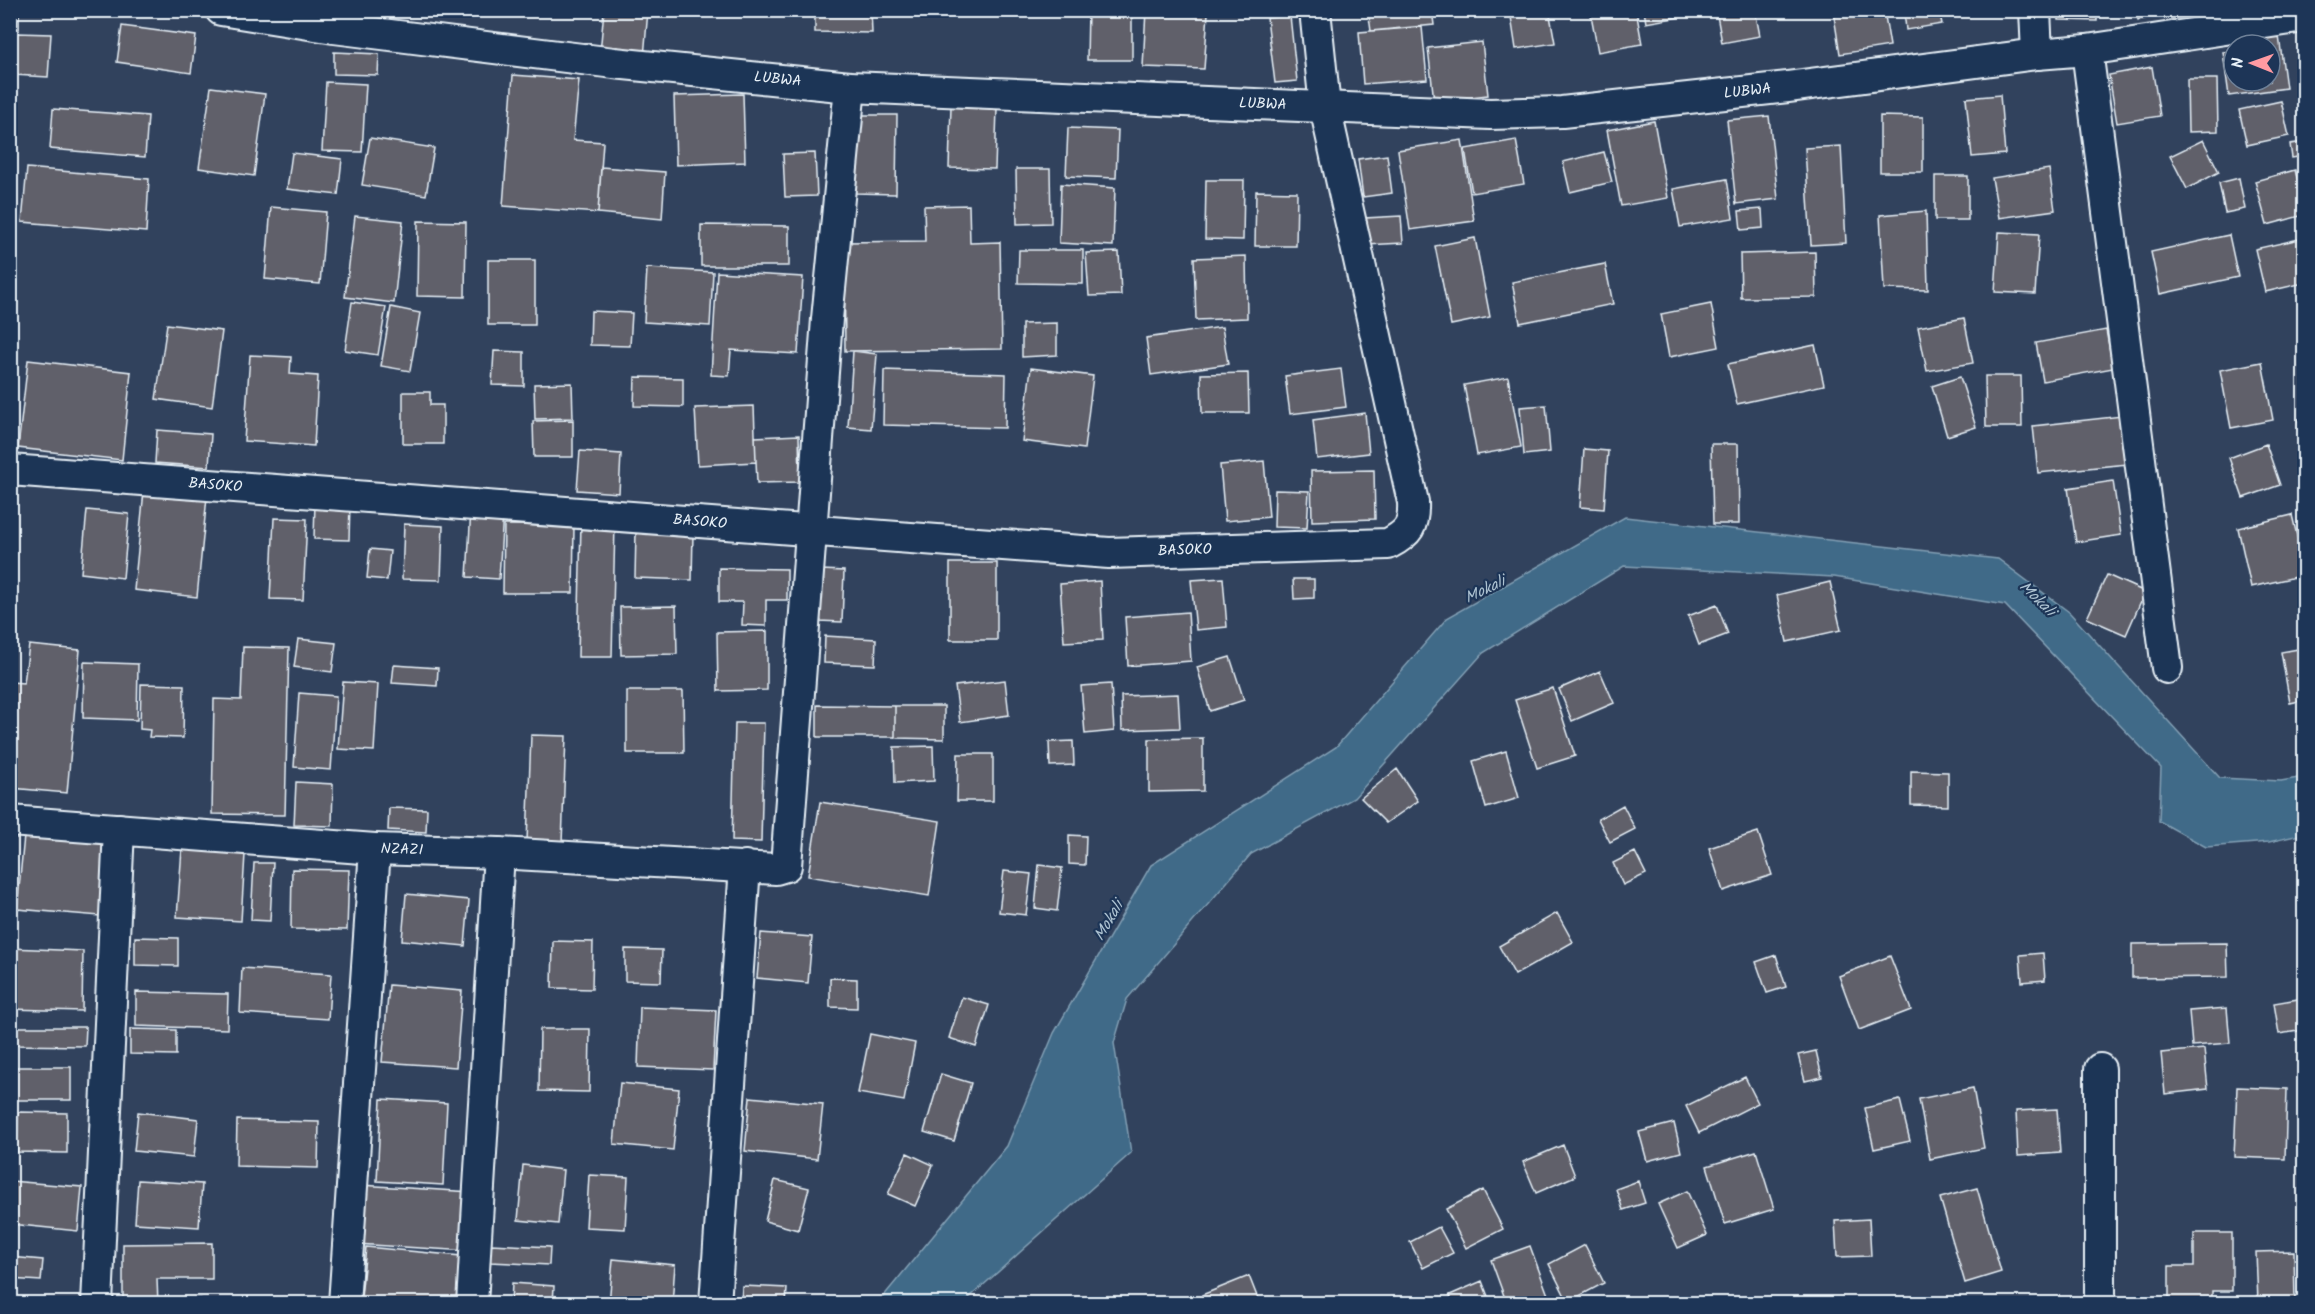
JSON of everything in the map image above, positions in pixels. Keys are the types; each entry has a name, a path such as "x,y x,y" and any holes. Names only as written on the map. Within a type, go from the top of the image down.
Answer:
{"street":[{"name":"LUBWA","path":"221,10 333,28 614,63 850,87 1490,114 1562,112 1788,87 2037,54 2087,50 2304,17"},
{"path":"1315,10 1325,107"},
{"path":"2035,10 2037,54"},
{"path":"2087,50 2167,668"},
{"path":"812,530 827,319 850,87"},
{"name":"BASOKO","path":"10,470 1109,553 1388,544 1402,537 1410,527 1413,502 1325,107"},
{"name":"NZAZI","path":"10,821 375,849 498,852 782,869 786,867 787,860 812,530"},
{"path":"98,1304 119,829"},
{"path":"344,1304 375,849"},
{"path":"471,1304 498,852"},
{"path":"715,1304 745,866"},
{"path":"2100,1069 2100,1304"}],"water":[{"name":"Mokali","path":"1625,517 1998,559 2069,612 2220,778 2281,781 2304,777 2304,834 2269,842 2206,847 2159,821 2161,768 2005,605 1834,577 1624,566 1483,653 1354,798 1251,854 1127,999 1114,1043 1131,1153 970,1297 967,1303 878,1303 1007,1146 1054,1033 1151,865 1336,747 1447,618"}],"building":[{"path":"10,10 19,10 19,29 14,29 14,42 10,41"},
{"path":"604,10 648,10 644,57 600,53"},
{"path":"815,10 871,10 872,33 815,32"},
{"path":"872,10 897,10 897,16 871,13"},
{"path":"1088,10 1132,10 1132,60 1087,60"},
{"path":"1146,10 1208,13 1204,69 1143,67"},
{"path":"1368,10 1432,10 1434,25 1371,31"},
{"path":"1510,10 1549,10 1555,43 1516,49"},
{"path":"1590,10 1636,10 1642,44 1598,52"},
{"path":"1644,10 1702,10 1702,13 1646,23"},
{"path":"1716,10 1755,10 1760,36 1722,43"},
{"path":"1833,10 1884,10 1890,46 1840,54"},
{"path":"1904,10 1939,10 1942,24 1906,30"},
{"path":"2059,10 2097,10 2097,21 2059,20"},
{"path":"2136,10 2175,10 2175,13 2138,20"},
{"path":"2206,10 2260,10 2208,24"},
{"path":"1290,16 1297,81 1275,83 1267,18"},
{"path":"122,26 196,36 191,73 117,62"},
{"path":"1422,27 1427,79 1363,84 1359,32"},
{"path":"16,33 51,34 48,77 14,75"},
{"path":"1482,42 1488,95 1434,101 1428,48"},
{"path":"334,52 379,54 378,75 334,74"},
{"path":"2282,58 2286,88 2282,89"},
{"path":"2152,67 2160,116 2117,123 2109,75"},
{"path":"513,75 579,80 573,140 603,142 598,213 503,206"},
{"path":"2187,79 2217,79 2218,131 2188,132"},
{"path":"326,82 366,84 362,152 322,151"},
{"path":"211,87 265,94 254,176 199,168"},
{"path":"2229,93 2250,93 2229,96"},
{"path":"743,94 745,162 676,165 674,96"},
{"path":"2000,95 2005,154 1972,157 1966,98"},
{"path":"2281,101 2289,136 2247,145 2239,110"},
{"path":"951,106 997,108 995,169 949,168"},
{"path":"53,109 148,116 145,157 50,149"},
{"path":"856,115 897,115 896,194 855,193"},
{"path":"1769,116 1778,199 1736,204 1727,120"},
{"path":"1880,116 1923,117 1923,172 1880,172"},
{"path":"1654,121 1668,198 1621,206 1607,130"},
{"path":"1068,128 1118,130 1116,178 1066,176"},
{"path":"370,138 434,148 426,195 362,185"},
{"path":"1462,140 1474,221 1410,230 1398,150"},
{"path":"1516,140 1524,184 1472,193 1465,149"},
{"path":"2203,140 2219,172 2187,189 2170,156"},
{"path":"2304,142 2304,156 2292,158 2290,144"},
{"path":"1841,146 1846,243 1811,245 1805,148"},
{"path":"1604,152 1612,182 1570,192 1563,162"},
{"path":"292,153 342,159 338,195 287,189"},
{"path":"815,153 817,196 785,197 783,154"},
{"path":"1387,155 1392,193 1363,197 1358,159"},
{"path":"601,167 665,172 662,219 598,213"},
{"path":"27,168 149,179 146,232 22,222"},
{"path":"1016,169 1050,169 1051,223 1017,224"},
{"path":"2049,169 2055,210 1999,218 1992,178"},
{"path":"2295,170 2304,204 2304,215 2267,225 2255,181"},
{"path":"1935,176 1968,176 1968,220 1935,220"},
{"path":"2239,178 2245,209 2225,213 2219,183"},
{"path":"1727,179 1733,218 1680,227 1673,189"},
{"path":"1206,180 1244,180 1243,240 1205,239"},
{"path":"1061,184 1115,188 1113,246 1059,243"},
{"path":"1256,191 1297,192 1296,246 1255,246"},
{"path":"969,205 970,243 1000,242 1002,349 845,351 844,242 925,241 924,206"},
{"path":"271,207 326,212 320,284 265,279"},
{"path":"1762,209 1763,228 1741,230 1739,211"},
{"path":"1926,211 1928,290 1884,289 1880,215"},
{"path":"355,216 403,221 394,303 345,297"},
{"path":"1401,216 1403,243 1366,245 1365,218"},
{"path":"418,221 466,222 465,297 417,296"},
{"path":"701,225 789,226 789,266 701,266"},
{"path":"1999,232 2039,234 2035,294 1995,292"},
{"path":"2229,235 2238,277 2160,294 2151,252"},
{"path":"1475,238 1490,317 1451,325 1435,246"},
{"path":"2304,238 2304,283 2265,292 2255,249"},
{"path":"1019,250 1083,250 1083,284 1018,283"},
{"path":"1119,252 1121,295 1089,296 1086,253"},
{"path":"1815,252 1816,297 1741,298 1740,254"},
{"path":"1246,256 1247,318 1196,320 1194,258"},
{"path":"488,260 535,260 535,325 488,325"},
{"path":"1605,264 1613,304 1520,323 1512,282"},
{"path":"647,268 713,272 710,326 644,322"},
{"path":"717,272 803,277 798,354 731,350 729,376 711,375"},
{"path":"352,302 386,307 378,355 345,350"},
{"path":"1711,304 1719,347 1669,357 1661,314"},
{"path":"391,307 420,313 410,371 381,366"},
{"path":"591,311 632,313 630,346 590,345"},
{"path":"1964,318 1973,363 1927,371 1918,327"},
{"path":"1057,323 1057,355 1022,357 1022,324"},
{"path":"167,324 222,331 212,407 156,399"},
{"path":"1222,327 1228,364 1151,375 1146,338"},
{"path":"2106,330 2113,368 2043,381 2036,343"},
{"path":"1815,345 1824,385 1737,404 1728,364"},
{"path":"494,351 524,352 524,386 492,385"},
{"path":"853,351 877,354 871,429 848,427"},
{"path":"250,355 291,357 290,374 318,376 314,446 244,441"},
{"path":"28,360 131,372 122,460 18,448"},
{"path":"2262,362 2273,420 2231,428 2220,370"},
{"path":"1031,368 1093,376 1084,449 1022,441"},
{"path":"1341,369 1346,407 1290,414 1285,376"},
{"path":"884,370 1006,374 1005,428 883,425"},
{"path":"1248,373 1249,413 1202,413 1201,374"},
{"path":"1985,376 2021,376 2022,427 1986,427"},
{"path":"635,377 683,378 683,407 634,406"},
{"path":"1508,377 1521,447 1477,455 1464,385"},
{"path":"1960,377 1976,427 1947,436 1932,386"},
{"path":"572,383 573,418 535,419 534,384"},
{"path":"403,392 430,392 430,405 443,405 443,444 403,444"},
{"path":"1546,405 1550,452 1524,455 1520,407"},
{"path":"754,406 756,462 698,465 695,408"},
{"path":"1365,413 1369,453 1317,459 1313,420"},
{"path":"2122,416 2127,464 2038,473 2033,426"},
{"path":"2304,418 2304,452 2298,419"},
{"path":"573,420 573,457 534,457 533,421"},
{"path":"157,430 211,434 209,467 155,463"},
{"path":"799,435 800,482 757,483 755,437"},
{"path":"1711,444 1738,444 1739,524 1713,524"},
{"path":"2266,444 2280,485 2243,498 2229,458"},
{"path":"1584,449 1608,451 1604,509 1580,507"},
{"path":"580,451 621,454 619,493 577,490"},
{"path":"1264,461 1269,517 1225,521 1220,465"},
{"path":"1374,470 1375,519 1312,521 1311,471"},
{"path":"2113,481 2121,535 2076,542 2068,488"},
{"path":"1275,490 1309,491 1307,528 1274,527"},
{"path":"144,491 207,497 197,597 134,590"},
{"path":"315,502 350,503 349,540 314,539"},
{"path":"471,509 503,511 499,579 467,577"},
{"path":"87,510 129,514 123,578 81,573"},
{"path":"2292,515 2304,565 2304,575 2251,587 2238,528"},
{"path":"274,518 307,519 303,600 270,599"},
{"path":"581,522 615,523 612,657 578,657"},
{"path":"404,524 443,526 441,580 402,579"},
{"path":"504,525 574,525 573,593 503,593"},
{"path":"636,531 693,533 692,580 635,578"},
{"path":"370,549 390,551 387,580 367,578"},
{"path":"950,563 997,563 997,640 950,640"},
{"path":"719,568 787,569 787,600 766,600 766,626 742,625 743,602 719,602"},
{"path":"821,570 844,571 842,622 819,621"},
{"path":"2107,575 2145,592 2126,635 2087,618"},
{"path":"1223,578 1227,627 1196,630 1191,580"},
{"path":"1293,579 1314,579 1314,598 1294,599"},
{"path":"1100,581 1103,640 1064,642 1060,584"},
{"path":"1830,582 1841,630 1787,642 1777,595"},
{"path":"1717,605 1728,634 1699,645 1688,616"},
{"path":"676,606 677,654 621,655 620,607"},
{"path":"1188,612 1191,661 1128,666 1125,617"},
{"path":"767,631 767,690 718,691 717,632"},
{"path":"825,636 876,639 875,665 824,663"},
{"path":"298,639 336,643 332,672 294,667"},
{"path":"29,645 80,650 67,793 11,788 16,737 10,737 10,682 24,683"},
{"path":"243,647 289,648 285,815 212,814 214,699 241,700"},
{"path":"2304,648 2304,700 2290,703 2281,652"},
{"path":"1230,657 1244,700 1210,711 1197,667"},
{"path":"84,662 138,664 137,720 83,718"},
{"path":"394,665 438,668 437,686 392,683"},
{"path":"1600,671 1614,703 1572,721 1559,689"},
{"path":"1005,680 1009,715 960,722 955,686"},
{"path":"343,682 378,684 374,751 338,749"},
{"path":"141,684 184,685 183,738 149,737 150,730 140,729"},
{"path":"1111,684 1114,731 1085,734 1081,686"},
{"path":"1553,688 1575,756 1537,768 1515,700"},
{"path":"627,691 683,691 684,753 627,753"},
{"path":"299,693 336,696 331,770 294,767"},
{"path":"1178,694 1180,728 1122,730 1121,696"},
{"path":"817,705 895,706 895,737 817,737"},
{"path":"895,706 944,706 944,739 895,738"},
{"path":"735,723 764,723 761,842 732,841"},
{"path":"531,735 566,736 562,843 527,842"},
{"path":"1203,738 1203,791 1149,792 1149,739"},
{"path":"1073,741 1074,765 1050,766 1049,742"},
{"path":"933,746 934,781 895,783 894,747"},
{"path":"1506,751 1519,798 1486,808 1473,761"},
{"path":"958,754 993,754 993,801 957,801"},
{"path":"1397,769 1418,801 1386,823 1361,798"},
{"path":"1911,771 1948,772 1948,806 1911,805"},
{"path":"296,782 333,784 332,826 294,825"},
{"path":"820,802 940,821 929,896 808,876"},
{"path":"1623,805 1635,829 1610,842 1598,819"},
{"path":"389,808 427,809 426,832 388,830"},
{"path":"1758,832 1772,875 1723,891 1709,848"},
{"path":"1069,835 1086,836 1085,865 1069,864"},
{"path":"24,836 116,844 112,917 17,909"},
{"path":"182,849 245,854 241,921 177,917"},
{"path":"1635,852 1646,874 1623,885 1613,863"},
{"path":"254,863 273,863 270,921 251,920"},
{"path":"1039,865 1062,868 1057,911 1035,908"},
{"path":"292,869 349,870 347,930 291,929"},
{"path":"1004,871 1031,874 1026,915 999,912"},
{"path":"406,894 469,900 465,946 402,940"},
{"path":"1557,913 1573,942 1515,975 1499,946"},
{"path":"761,933 812,937 808,983 757,978"},
{"path":"135,937 178,938 178,966 135,965"},
{"path":"553,941 593,942 592,989 552,988"},
{"path":"2227,943 2228,977 2132,978 2132,944"},
{"path":"10,948 83,951 82,1011 10,1009"},
{"path":"625,949 662,950 661,982 625,981"},
{"path":"2043,953 2045,980 2022,982 2020,955"},
{"path":"1776,955 1786,987 1767,993 1756,962"},
{"path":"1890,956 1911,1010 1859,1030 1839,976"},
{"path":"242,968 331,974 328,1019 240,1013"},
{"path":"830,978 857,979 857,1008 830,1007"},
{"path":"389,985 462,991 456,1067 382,1062"},
{"path":"136,992 228,994 227,1029 136,1026"},
{"path":"962,997 989,1005 976,1047 949,1038"},
{"path":"2304,998 2304,1030 2279,1034 2274,1003"},
{"path":"640,1007 716,1010 713,1070 638,1067"},
{"path":"2227,1008 2230,1043 2192,1046 2189,1011"},
{"path":"10,1027 86,1027 85,1046 10,1045"},
{"path":"130,1029 176,1030 176,1055 130,1054"},
{"path":"540,1029 590,1029 589,1092 539,1091"},
{"path":"870,1034 915,1043 904,1101 858,1093"},
{"path":"2204,1049 2208,1089 2165,1094 2161,1053"},
{"path":"1816,1051 1822,1077 1805,1081 1798,1055"},
{"path":"10,1067 71,1067 71,1100 10,1100"},
{"path":"941,1074 971,1083 954,1141 924,1132"},
{"path":"1745,1077 1758,1103 1699,1133 1686,1106"},
{"path":"620,1083 679,1089 673,1150 614,1144"},
{"path":"2237,1087 2287,1089 2285,1159 2234,1157"},
{"path":"1973,1088 1984,1148 1930,1159 1919,1099"},
{"path":"750,1097 823,1104 817,1159 745,1151"},
{"path":"381,1099 447,1103 443,1185 377,1181"},
{"path":"1900,1100 1910,1141 1874,1149 1865,1108"},
{"path":"2057,1109 2060,1153 2018,1156 2016,1111"},
{"path":"18,1112 67,1113 67,1153 17,1152"},
{"path":"138,1112 198,1119 194,1157 134,1151"},
{"path":"237,1120 319,1122 318,1168 236,1166"},
{"path":"1674,1123 1681,1152 1647,1161 1639,1132"},
{"path":"1563,1145 1575,1176 1536,1193 1523,1162"},
{"path":"1756,1151 1774,1209 1725,1224 1707,1166"},
{"path":"907,1153 933,1165 915,1206 888,1194"},
{"path":"523,1165 563,1170 558,1224 518,1220"},
{"path":"589,1175 628,1177 625,1229 586,1227"},
{"path":"138,1180 202,1184 199,1227 135,1223"},
{"path":"775,1180 809,1188 798,1230 765,1221"},
{"path":"10,1181 82,1187 78,1231 10,1224"},
{"path":"1638,1181 1645,1203 1623,1210 1616,1189"},
{"path":"360,1185 472,1192 468,1251 356,1244"},
{"path":"1977,1188 2001,1272 1965,1283 1940,1198"},
{"path":"1483,1190 1503,1229 1466,1248 1446,1209"},
{"path":"1687,1191 1707,1235 1678,1248 1658,1204"},
{"path":"1869,1219 1871,1256 1837,1257 1835,1221"},
{"path":"1439,1227 1453,1253 1423,1268 1410,1242"},
{"path":"2194,1233 2232,1233 2232,1291 2212,1291 2212,1304 2169,1304 2169,1266 2194,1266"},
{"path":"212,1243 212,1279 157,1279 158,1304 123,1304 123,1244"},
{"path":"490,1244 550,1247 549,1265 490,1262"},
{"path":"1585,1245 1604,1283 1568,1302 1549,1264"},
{"path":"1530,1246 1548,1295 1524,1304 1507,1304 1491,1260"},
{"path":"366,1247 461,1256 457,1304 419,1304 361,1298"},
{"path":"2294,1251 2295,1301 2258,1302 2256,1252"},
{"path":"10,1257 43,1260 41,1281 10,1279"},
{"path":"613,1259 675,1265 672,1304 609,1304"},
{"path":"1249,1276 1260,1304 1206,1304 1202,1295"},
{"path":"1482,1281 1491,1304 1453,1304 1450,1295"},
{"path":"512,1283 554,1286 553,1304 511,1304"},
{"path":"742,1286 787,1288 786,1304 741,1304"},
{"path":"168,1299 201,1299 201,1304 168,1304"}]}
